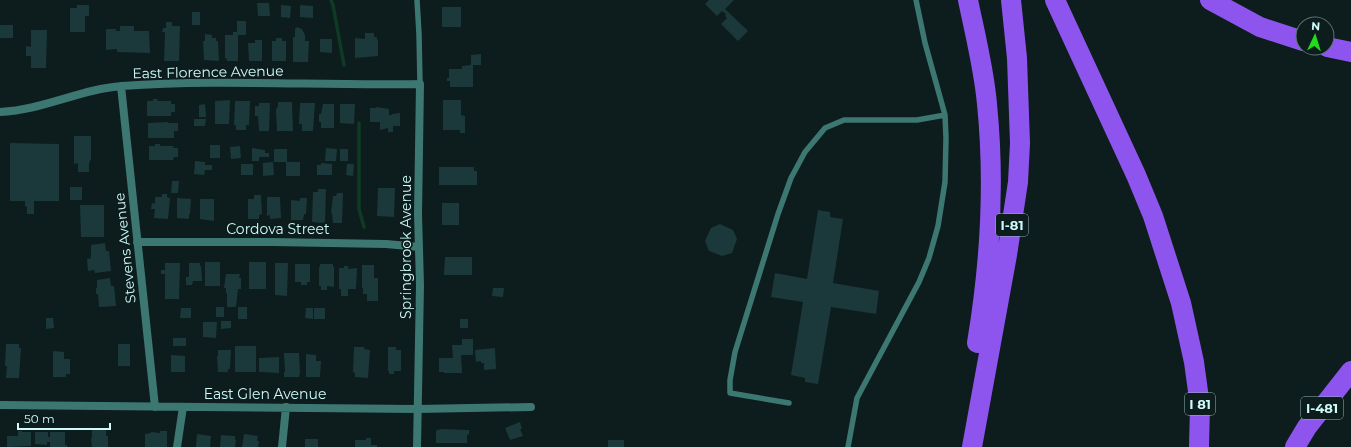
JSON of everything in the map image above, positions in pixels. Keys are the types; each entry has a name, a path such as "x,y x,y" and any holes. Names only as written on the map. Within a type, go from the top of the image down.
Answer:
{"highway":[{"path":"961,447 985,289 990,196 990,138 987,103 982,67 968,0"},
{"name":"I-81","path":"972,447 1008,248 1018,182 1020,143 1017,65 1011,0"},
{"name":"I 81","path":"1054,0 1120,138 1153,216 1182,304 1194,362 1200,406 1199,447"},
{"path":"1210,0 1260,27 1295,38"},
{"path":"1335,49 1351,52"},
{"name":"I-481","path":"1295,447 1308,427 1351,371"}],"street":[{"name":"East Florence Avenue","path":"0,112 28,108 101,89 121,86 198,84 420,84"},
{"name":"Springbrook Avenue","path":"417,447 420,285 418,214 420,84"},
{"name":"Stevens Avenue","path":"121,86 155,406"},
{"name":"Cordova Street","path":"137,242 386,244 419,247"},
{"name":"East Glen Avenue","path":"0,405 417,409 531,407"},
{"path":"177,447 183,407"},
{"path":"282,447 286,407"}],"lane":[{"path":"417,0 420,84"},
{"path":"848,447 857,398 919,282 929,258 938,226 945,182 945,115 925,43 916,0"},
{"path":"789,403 730,393 730,380 735,352 778,214 791,178 804,152 825,128 844,120 917,120 945,115"}],"building":[{"path":"709,0 734,0 725,9 748,31 738,41 721,24 727,18 725,16 726,14 722,11 717,16 705,4"},
{"path":"257,3 269,3 270,16 258,16"},
{"path":"77,5 89,5 89,16 85,16 85,32 70,32 70,8 77,8"},
{"path":"281,5 291,6 290,18 281,17"},
{"path":"300,5 313,6 313,18 300,17"},
{"path":"442,7 461,7 461,27 442,27"},
{"path":"192,12 200,12 200,25 192,25"},
{"path":"237,21 246,21 246,35 238,35 238,61 227,61 225,58 225,35 233,35 233,32 237,32"},
{"path":"166,22 172,22 172,26 180,26 179,61 164,61 165,32 162,32 163,28 166,28"},
{"path":"0,25 13,25 13,38 0,38"},
{"path":"120,26 134,26 134,31 149,31 150,53 117,52 117,49 106,50 106,29 116,29 116,31 120,31"},
{"path":"297,27 302,29 305,35 305,41 309,41 308,62 293,62 293,37 295,37 295,29"},
{"path":"31,30 47,30 46,68 31,68 31,56 26,56 26,46 31,47"},
{"path":"365,33 374,33 374,37 377,37 378,56 355,58 355,38 365,39"},
{"path":"205,34 212,35 212,38 216,38 216,41 218,41 219,61 204,60 203,41 205,41"},
{"path":"276,38 282,38 282,41 286,41 286,61 272,61 272,41 276,41"},
{"path":"320,39 332,39 332,53 320,52"},
{"path":"255,40 262,40 262,61 249,61 248,43 255,43"},
{"path":"481,54 481,65 473,65 473,87 450,87 450,81 447,81 447,78 449,78 449,69 462,69 462,66 471,65 471,55"},
{"path":"153,99 158,99 157,101 171,101 171,104 175,104 175,112 171,112 171,116 147,116 147,101 153,101"},
{"path":"230,100 229,124 215,124 215,101"},
{"path":"443,100 461,100 461,115 465,116 465,133 460,133 460,130 443,130"},
{"path":"235,101 250,101 249,125 246,125 246,130 236,130 236,125 234,125"},
{"path":"278,102 292,102 293,131 277,131 276,110 278,107"},
{"path":"259,103 270,103 269,131 259,131 258,116 255,116 255,106 259,106"},
{"path":"300,103 315,103 313,131 302,131 302,124 299,124"},
{"path":"205,104 206,117 199,117 199,105"},
{"path":"323,104 334,104 334,128 321,128 319,114 321,114"},
{"path":"340,104 355,104 354,124 340,123"},
{"path":"376,107 389,109 389,115 400,113 400,126 393,126 393,132 388,132 388,128 380,130 380,122 370,122 370,108"},
{"path":"194,119 206,119 205,126 194,126"},
{"path":"148,123 178,123 178,131 174,131 174,138 148,138"},
{"path":"74,136 91,136 91,159 89,163 89,172 78,172 78,163 74,164"},
{"path":"10,143 59,144 59,201 34,201 34,214 27,214 25,201 10,201"},
{"path":"155,144 160,144 160,146 174,146 173,148 178,148 178,157 174,157 173,160 149,160 149,146 155,146"},
{"path":"210,145 220,145 220,158 210,158"},
{"path":"240,146 241,158 231,159 230,147"},
{"path":"252,148 265,150 265,153 269,153 269,157 259,157 259,161 252,161"},
{"path":"326,148 337,149 336,161 325,161"},
{"path":"274,149 287,149 287,162 274,162"},
{"path":"340,149 348,149 348,161 340,161"},
{"path":"195,161 205,162 205,165 212,165 212,170 205,170 204,175 194,174"},
{"path":"273,162 274,175 263,176 263,163"},
{"path":"286,162 300,162 300,176 286,176"},
{"path":"321,163 332,164 332,175 317,175 317,165 321,165"},
{"path":"241,164 253,164 253,175 241,175"},
{"path":"347,164 354,164 353,176 346,175"},
{"path":"439,167 474,167 474,171 477,171 477,185 439,185"},
{"path":"172,181 179,181 178,193 171,193"},
{"path":"70,187 82,187 82,200 70,200"},
{"path":"378,188 395,188 394,217 377,216"},
{"path":"318,189 326,189 325,222 322,223 312,222 313,192 318,192"},
{"path":"337,193 343,193 342,223 333,223 331,213 333,196 336,196"},
{"path":"162,194 167,194 167,197 170,198 168,219 154,218 155,209 151,209 152,203 155,204 155,197 162,197"},
{"path":"254,195 261,195 262,214 259,215 259,219 248,219 248,199 254,199"},
{"path":"267,197 280,197 281,218 270,219 270,215 267,216"},
{"path":"177,198 191,199 189,219 177,218"},
{"path":"300,198 307,198 306,214 304,214 303,220 291,220 291,200 300,201"},
{"path":"200,199 214,199 214,221 200,219"},
{"path":"442,203 459,203 459,225 442,225"},
{"path":"80,205 104,205 104,237 81,237"},
{"path":"818,210 830,212 830,217 843,219 833,283 879,291 876,314 831,307 818,384 805,382 805,378 791,375 803,302 771,297 775,273 807,279"},
{"path":"720,224 733,230 737,239 732,253 722,256 709,251 705,241 711,228"},
{"path":"105,243 106,251 109,251 111,271 95,273 94,270 88,271 87,259 91,258 91,245"},
{"path":"445,257 472,257 472,275 444,275"},
{"path":"205,262 220,262 220,286 205,286"},
{"path":"249,262 266,262 266,289 249,289"},
{"path":"165,263 180,263 179,299 165,299 165,274 161,274 161,270 165,270"},
{"path":"189,263 200,263 202,281 193,281 192,285 186,285 186,277 189,277"},
{"path":"275,263 288,263 287,296 275,295"},
{"path":"295,264 310,264 310,282 307,282 307,285 301,285 301,282 295,282"},
{"path":"320,264 333,264 334,267 334,287 327,286 327,290 321,290 321,286 319,286"},
{"path":"362,265 374,265 374,278 378,278 378,301 367,301 367,294 363,294"},
{"path":"344,266 348,266 348,269 357,268 356,289 348,289 348,296 341,296 341,289 339,289 339,268 344,268"},
{"path":"226,274 240,274 239,278 241,278 241,289 238,289 236,307 227,307 227,293 226,288 224,288"},
{"path":"110,278 111,286 114,286 116,306 99,307 98,294 96,294 97,280"},
{"path":"493,288 504,288 503,297 492,296"},
{"path":"216,307 224,307 224,317 216,317"},
{"path":"238,307 247,307 247,319 238,319"},
{"path":"181,308 191,308 191,318 180,318"},
{"path":"306,308 313,308 313,319 305,318"},
{"path":"314,308 325,308 325,319 314,319"},
{"path":"46,318 53,318 54,328 46,329"},
{"path":"460,319 468,319 468,328 460,328"},
{"path":"221,321 231,321 231,328 221,329"},
{"path":"203,322 217,322 216,338 203,337"},
{"path":"173,338 186,338 186,346 173,346"},
{"path":"462,339 473,339 473,355 461,355 462,373 439,372 439,358 453,358 452,345 462,345"},
{"path":"6,344 19,344 19,348 21,348 19,378 6,378"},
{"path":"118,344 130,344 130,366 118,366"},
{"path":"235,346 256,346 256,372 235,372"},
{"path":"354,347 364,347 364,349 370,350 368,378 355,377 355,373 353,372"},
{"path":"388,347 396,347 396,350 401,350 401,371 394,371 394,374 389,374 388,371"},
{"path":"495,348 496,369 484,370 484,363 481,363 481,361 476,362 475,350"},
{"path":"218,350 231,350 230,369 228,369 228,372 218,372"},
{"path":"53,351 64,352 64,359 70,359 70,374 66,374 66,377 53,377"},
{"path":"284,353 299,353 299,377 284,377"},
{"path":"306,354 316,355 316,361 321,361 320,377 306,377"},
{"path":"171,355 185,356 185,372 171,372"},
{"path":"279,357 279,373 259,372 259,358"},
{"path":"520,422 522,429 520,429 523,436 510,440 505,428"},
{"path":"92,428 106,429 106,436 108,436 108,447 92,447"},
{"path":"441,429 469,430 469,434 467,435 467,443 436,443 436,431"},
{"path":"18,431 31,432 31,446 7,447 7,436 18,436"},
{"path":"160,431 167,431 167,447 145,447 145,434 151,432 160,433"},
{"path":"35,432 48,432 48,437 50,437 50,432 65,432 65,445 67,445 67,447 50,447 50,442 47,442 47,445 35,444"},
{"path":"197,434 211,436 210,447 196,447"},
{"path":"244,434 258,436 258,447 242,447"},
{"path":"221,435 235,436 235,447 220,447"},
{"path":"366,438 371,438 371,445 377,445 377,447 355,447 355,440 366,440"},
{"path":"305,439 318,439 318,447 305,447"},
{"path":"608,440 624,440 624,447 608,447"}],"waterway":[{"path":"331,0 344,65"},
{"path":"359,123 359,209 364,227"}]}
